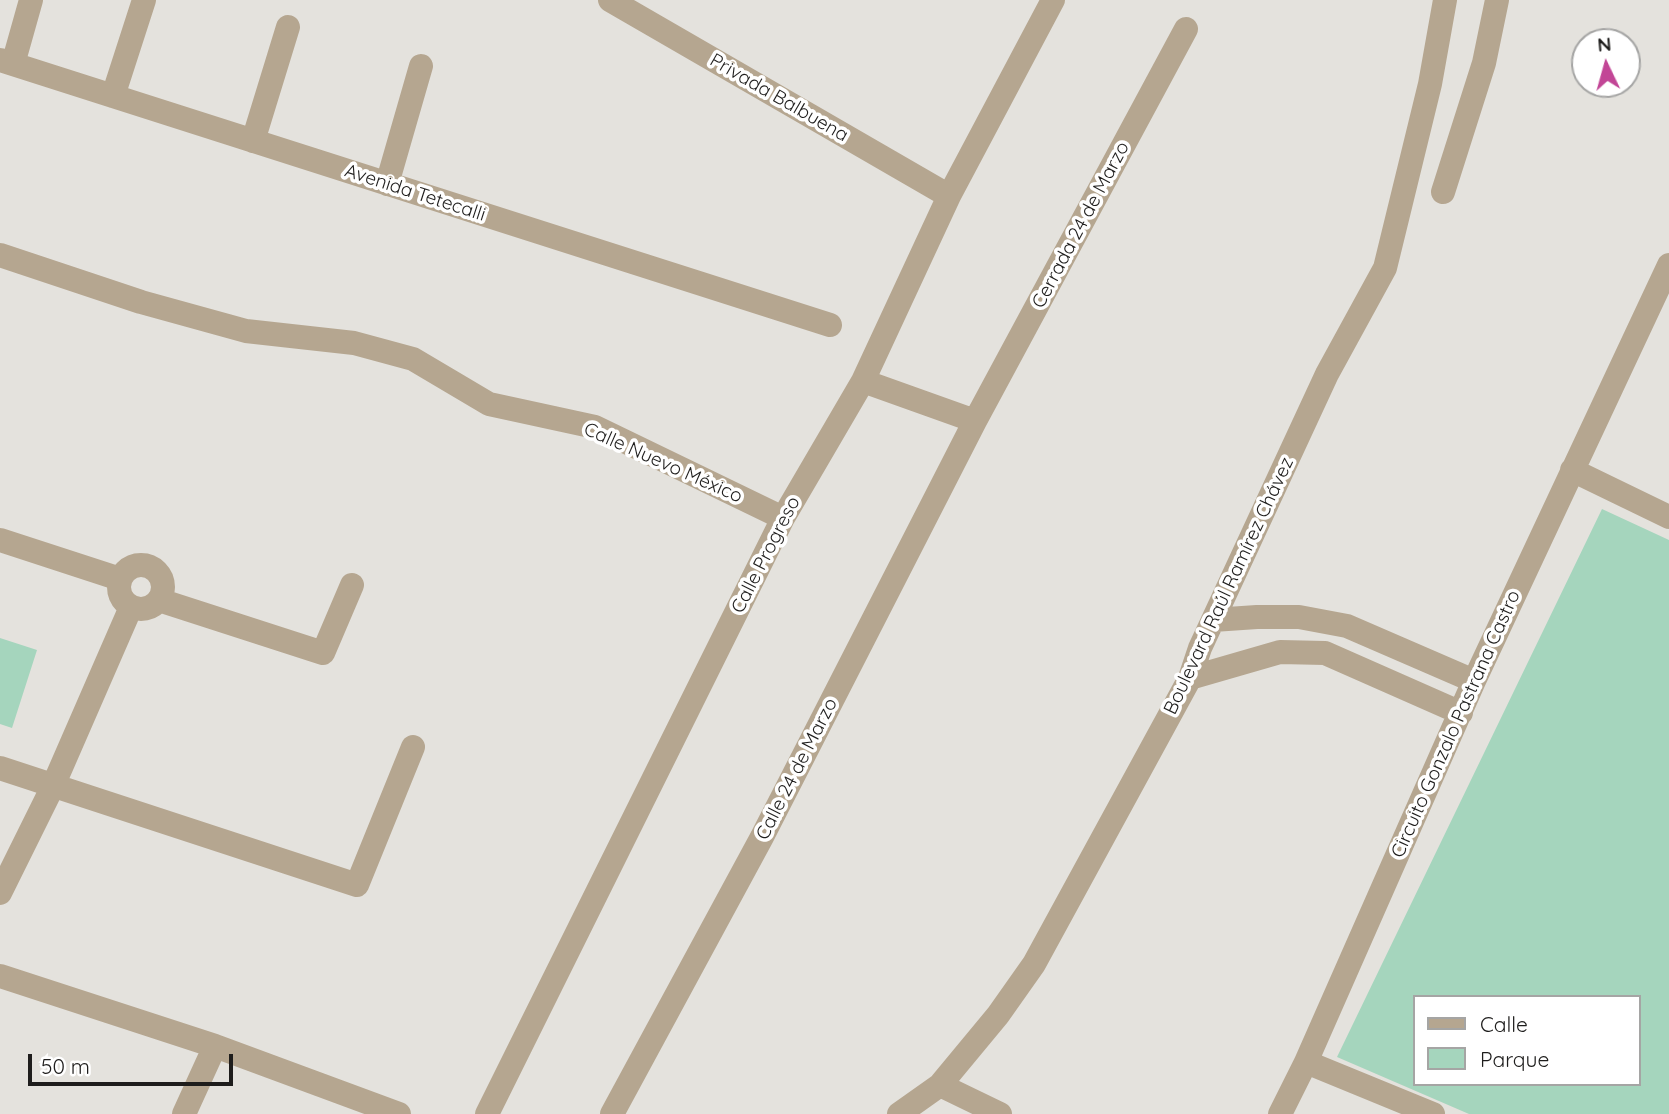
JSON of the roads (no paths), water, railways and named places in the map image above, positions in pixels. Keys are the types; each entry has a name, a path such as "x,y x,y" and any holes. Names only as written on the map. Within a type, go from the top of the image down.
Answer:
{"street":[{"path":"7,62 31,0"},
{"path":"113,96 144,0"},
{"name":"Privada Balbuena","path":"610,0 949,196"},
{"name":"Calle Progreso","path":"487,1114 783,518 863,381 949,196 1053,0"},
{"name":"Boulevard Raúl Ramírez Chávez","path":"900,1114 940,1085 998,1016 1034,964 1190,678 1200,648 1327,374 1385,268 1430,84 1445,0"},
{"path":"1443,192 1484,63 1497,0"},
{"path":"253,141 288,27"},
{"name":"Cerrada 24 de Marzo","path":"975,421 1186,29"},
{"name":"Avenida Tetecalli","path":"7,62 830,325"},
{"path":"387,184 421,66"},
{"name":"Calle Nuevo México","path":"0,255 141,302 246,331 354,343 413,359 489,404 595,427 783,518"},
{"name":"Circuito Gonzalo Pastrana Castro","path":"1280,1114 1306,1062 1474,681 1669,265"},
{"path":"863,381 975,421"},
{"name":"Calle 24 de Marzo","path":"612,1114 762,837 975,421"},
{"path":"1572,470 1669,517"},
{"path":"0,540 120,579"},
{"path":"139,565 151,567 160,576 163,587 159,600 152,607 131,607 123,600 119,590 120,579 127,570 139,565"},
{"path":"159,600 323,653 352,585"},
{"path":"0,892 53,786 131,607"},
{"path":"1213,620 1300,617 1347,625 1474,681"},
{"path":"1190,678 1280,652 1325,653 1461,713"},
{"path":"0,768 356,885 413,747"},
{"path":"0,976 215,1046 399,1114"},
{"path":"184,1114 215,1046"},
{"path":"1306,1062 1433,1114"},
{"path":"940,1085 1000,1114"}]}
